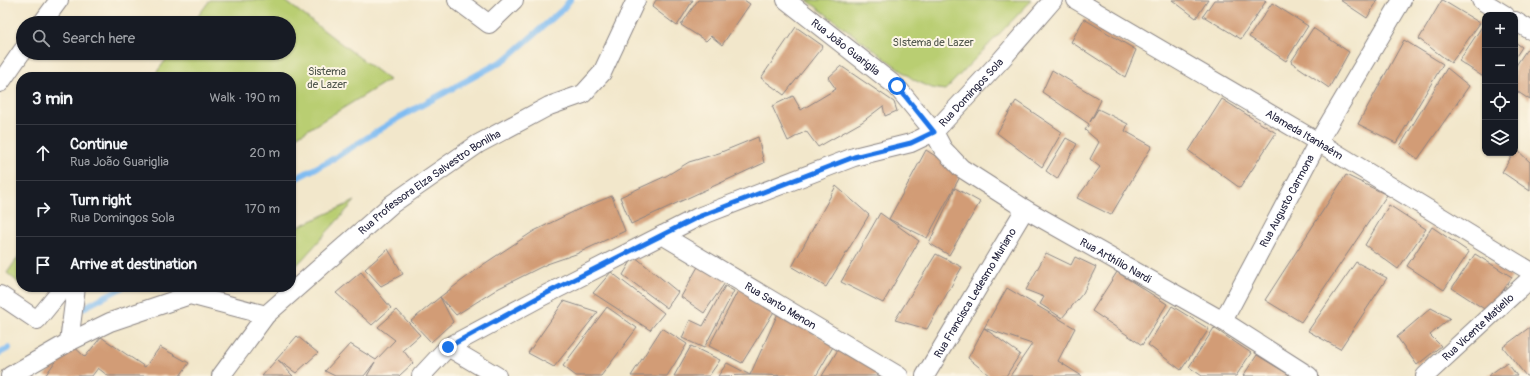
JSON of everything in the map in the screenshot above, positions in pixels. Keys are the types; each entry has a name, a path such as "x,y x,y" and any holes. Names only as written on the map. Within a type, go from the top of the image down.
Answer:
{"street":[{"path":"47,16 59,0"},
{"path":"457,0 489,24 514,0"},
{"name":"Rua Professora Elza Salvestro Bonilha","path":"296,289 392,204 478,144 549,106 583,94 602,73 636,0"},
{"name":"Rua João Guariglia","path":"786,0 897,86 934,132"},
{"name":"Rua Domingos Sola","path":"421,376 448,347 541,296 698,217 854,157 911,143 934,132 997,65 1053,0"},
{"name":"Alameda Itanhaém","path":"1076,0 1318,142 1530,271"},
{"name":"Rua Augusto Carmona","path":"1223,321 1318,142 1402,0"},
{"path":"1481,0 1501,12"},
{"path":"1518,23 1530,30"},
{"path":"0,83 16,60"},
{"name":"Rua Arthílio Nardi","path":"934,132 943,149 961,168 1025,209 1223,321 1309,376"},
{"name":"Rua Francisca Ledesmo Muriano","path":"926,376 1025,209"},
{"name":"Rua Santo Menon","path":"662,235 899,376"},
{"name":"Rua Vicente Matiello","path":"1425,376 1530,279"},
{"path":"0,295 36,320 60,292"},
{"path":"69,342 75,292"},
{"name":"Rua Professora Elza Salvestro Bonilha","path":"221,376 266,315 292,292"},
{"path":"10,376 69,342 110,322 190,294 266,315"},
{"path":"448,347 497,376"}],"green space":[{"name":"Sistema de Lazer","path":"210,0 284,0 389,80 296,137 296,72 157,72 166,60 296,60 296,16 198,16"},
{"name":"SIstema de Lazer","path":"807,0 1032,0 945,90 932,88 914,80"},
{"path":"355,201 296,266 296,228"},
{"path":"16,260 16,281 7,273"}],"building":[{"path":"656,0 693,0 677,26 652,7"},
{"path":"698,0 744,0 750,4 722,45 711,36 706,41 681,25"},
{"path":"1172,0 1208,0 1196,18"},
{"path":"1214,0 1266,1 1241,39 1203,16"},
{"path":"1340,0 1378,0 1367,18"},
{"path":"1442,0 1480,23 1451,63 1419,39"},
{"path":"1272,3 1308,26 1286,61 1249,37"},
{"path":"1084,19 1136,50 1125,77 1071,42"},
{"path":"1482,26 1482,76 1459,61"},
{"path":"796,27 823,46 784,95 761,78"},
{"path":"1313,28 1349,52 1329,88 1291,62"},
{"path":"1404,40 1443,64 1396,143 1358,124"},
{"path":"1518,44 1522,47 1518,53"},
{"path":"1527,49 1530,50 1530,100 1518,92 1518,62"},
{"path":"841,66 894,102 897,111 885,116 883,106 862,122 818,147 806,131 788,141 772,106 793,96 801,110 836,89 828,78"},
{"path":"1447,68 1469,86 1418,159 1400,146"},
{"path":"1052,70 1101,100 1090,122 1098,109 1128,124 1125,131 1152,146 1111,215 1077,198 1100,167 1090,159 1099,142 1085,130 1089,124 1042,92"},
{"path":"1222,99 1276,133 1240,188 1189,151"},
{"path":"1016,101 1062,132 1042,167 997,133"},
{"path":"758,137 764,163 631,224 620,197 666,176 689,162 719,153"},
{"path":"1066,138 1077,144 1057,179 1046,171"},
{"path":"926,150 962,173 927,238 889,219"},
{"path":"1518,151 1530,162 1530,191 1502,172 1512,156 1518,156"},
{"path":"1346,175 1387,195 1301,322 1265,300"},
{"path":"836,186 869,215 826,287 792,267"},
{"path":"955,188 980,202 949,255 929,243"},
{"path":"612,196 625,231 576,254 547,264 499,288 456,315 440,297 484,264 534,231 577,210"},
{"path":"1389,205 1426,229 1398,269 1365,245"},
{"path":"880,213 919,241 883,303 841,282"},
{"path":"1432,227 1469,252 1444,290 1407,266"},
{"path":"388,249 403,274 381,286 365,269"},
{"path":"1046,253 1071,265 1075,257 1096,267 1083,293 1062,318 1040,304 1044,297 1026,290"},
{"path":"936,254 962,267 927,329 895,320"},
{"path":"1475,254 1512,277 1489,312 1452,288"},
{"path":"634,256 678,292 667,308 623,275"},
{"path":"1356,262 1387,278 1340,349 1308,331"},
{"path":"700,263 727,280 704,313 681,297"},
{"path":"361,272 391,308 372,325 336,293"},
{"path":"611,272 664,313 650,330 593,293"},
{"path":"1117,272 1167,304 1142,345 1092,311"},
{"path":"725,286 734,291 704,348 682,338 690,320 703,326"},
{"path":"740,287 775,310 742,363 709,346"},
{"path":"1007,288 1075,328 1058,361 1082,376 1010,376 1032,344 984,328"},
{"path":"440,297 453,322 431,342 411,321"},
{"path":"564,301 598,312 554,367 528,353"},
{"path":"1172,306 1209,329 1181,370 1148,345"},
{"path":"607,307 637,328 601,376 576,376 563,366"},
{"path":"1431,308 1450,318 1430,335 1441,346 1417,365 1397,337"},
{"path":"397,310 420,335 403,350 413,363 399,376 367,376 375,362 364,376 335,376 325,371 350,344 376,360 395,340 378,327"},
{"path":"779,311 834,345 816,376 750,375"},
{"path":"1530,327 1530,376 1526,376 1503,347"},
{"path":"662,328 687,344 667,376 631,376"},
{"path":"984,328 1020,354 1006,376 990,376 968,358"},
{"path":"1214,328 1251,353 1236,376 1202,376 1189,367"},
{"path":"297,336 318,353 296,373 278,360 293,376 262,376"},
{"path":"101,337 145,367 160,347 189,363 180,376 108,376 98,368 92,376 45,376 69,342 85,357"},
{"path":"691,346 720,360 709,376 674,376"},
{"path":"839,348 887,376 822,376"},
{"path":"1257,355 1291,376 1243,376"},
{"path":"1507,362 1517,376 1488,376"},
{"path":"727,363 750,375 718,376"}],"waterway":[{"path":"296,178 333,159 400,117 506,59 562,10 570,0"},
{"path":"83,308 113,292"},
{"path":"0,353 9,348"}],"route":[{"path":"448,347 541,296 698,217 854,157 911,143 934,132 897,86"}]}
